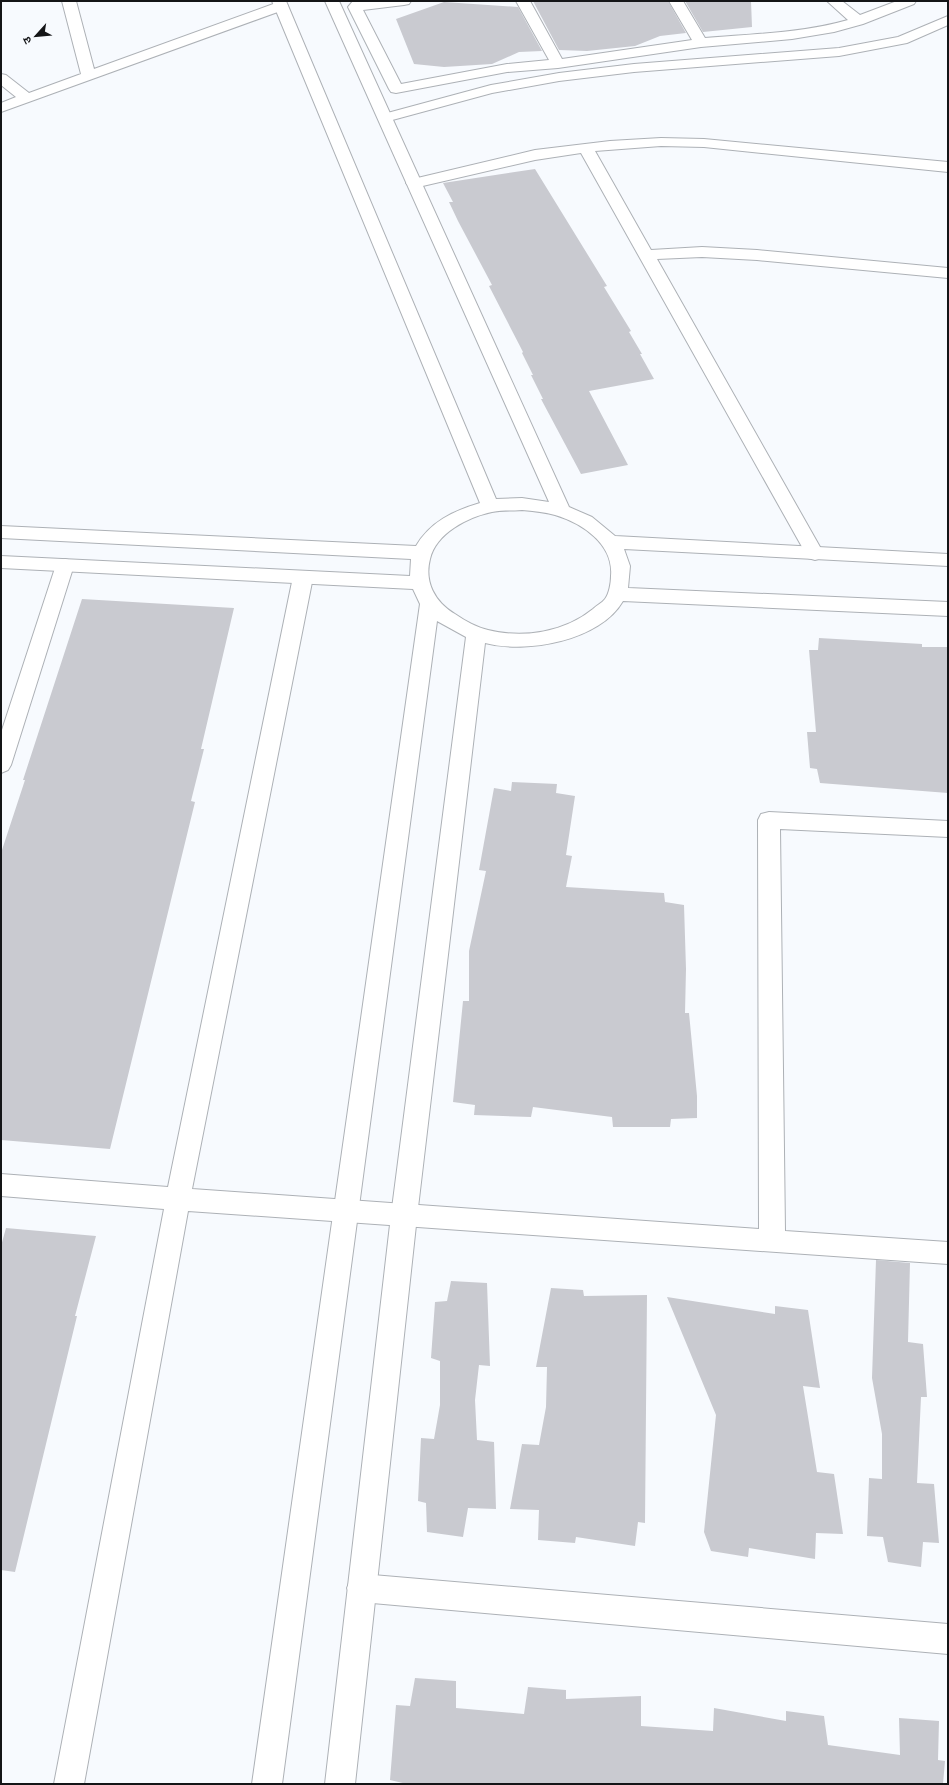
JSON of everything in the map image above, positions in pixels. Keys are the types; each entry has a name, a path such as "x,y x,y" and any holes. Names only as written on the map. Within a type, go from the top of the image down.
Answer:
{"street":[{"path":"69,1 89,76"},
{"path":"332,1 562,511"},
{"path":"404,1 358,4 396,89 507,68 558,64 701,43 792,35 834,28 858,21 909,1"},
{"path":"523,1 558,64"},
{"path":"676,1 701,43"},
{"path":"834,1 858,21"},
{"path":"1,108 280,3 490,506"},
{"path":"385,118 490,89 559,77 634,68 839,52 902,40 948,20"},
{"path":"1,78 27,99"},
{"path":"414,183 535,155 586,148 661,142 704,143 948,167"},
{"path":"586,148 815,554"},
{"path":"646,255 702,252 757,255 948,273"},
{"path":"522,504 552,508 580,518 604,534 619,556 622,580 612,602 592,622 563,635 528,641 492,638 476,633 460,627 436,611 422,591 420,583 418,569 424,548 439,529 462,515 490,506 522,504"},
{"path":"1,532 422,553"},
{"path":"609,542 948,560"},
{"path":"1,562 420,583"},
{"path":"1,765 65,565"},
{"path":"69,1784 178,1199 303,577"},
{"path":"616,594 948,609"},
{"path":"267,1784 430,603"},
{"path":"340,1784 404,1216 476,633"},
{"path":"772,1241 769,820 948,829"},
{"path":"1,1185 347,1212 948,1253"},
{"path":"361,1588 948,1639"}],"building":[{"path":"533,1 668,1 686,33 660,36 635,46 587,51 559,50"},
{"path":"685,1 751,1 752,27 703,32"},
{"path":"444,2 518,7 542,51 519,52 492,64 444,67 414,64 396,19"},
{"path":"535,169 607,286 604,287 631,331 629,332 654,379 589,391 628,465 581,474 541,399 543,399 531,375 533,375 522,353 523,352 489,286 492,285 449,202 453,202 443,183"},
{"path":"82,599 234,608 201,749 204,749 191,801 195,802 110,1149 1,1140 1,853 25,780 23,780"},
{"path":"819,638 922,644 922,647 948,647 948,793 820,783 817,769 810,768 807,732 816,732 809,650 818,650"},
{"path":"512,782 557,784 556,793 575,796 566,855 572,856 566,887 664,893 665,902 684,905 686,969 685,1013 689,1013 697,1096 697,1118 671,1119 670,1127 613,1127 612,1117 533,1107 531,1117 474,1115 475,1105 453,1102 463,1001 469,1001 469,951 486,871 479,870 494,788 511,791"},
{"path":"6,1228 96,1236 75,1316 77,1316 15,1572 1,1570 1,1246"},
{"path":"876,1260 910,1263 908,1342 923,1344 927,1397 921,1397 917,1483 934,1484 939,1543 923,1542 921,1567 888,1562 883,1537 867,1536 869,1478 882,1479 882,1434 872,1378"},
{"path":"451,1281 487,1283 490,1366 479,1365 475,1400 477,1440 494,1442 496,1509 468,1508 463,1537 427,1532 426,1503 418,1501 421,1438 434,1439 440,1405 440,1361 431,1358 435,1302 447,1301"},
{"path":"551,1288 583,1290 584,1296 647,1295 645,1523 638,1522 635,1546 576,1537 575,1543 538,1540 539,1510 510,1509 522,1444 539,1445 546,1407 547,1367 536,1367"},
{"path":"667,1297 775,1314 775,1306 808,1310 820,1388 803,1386 817,1472 834,1474 843,1534 816,1533 815,1559 749,1548 748,1557 711,1551 704,1532 716,1415"},
{"path":"415,1678 456,1681 456,1708 524,1714 528,1687 566,1690 566,1699 641,1696 641,1726 713,1731 714,1708 786,1721 786,1711 824,1716 828,1745 900,1755 899,1718 939,1721 938,1760 945,1761 943,1784 407,1784 390,1780 396,1705 410,1706"}]}
